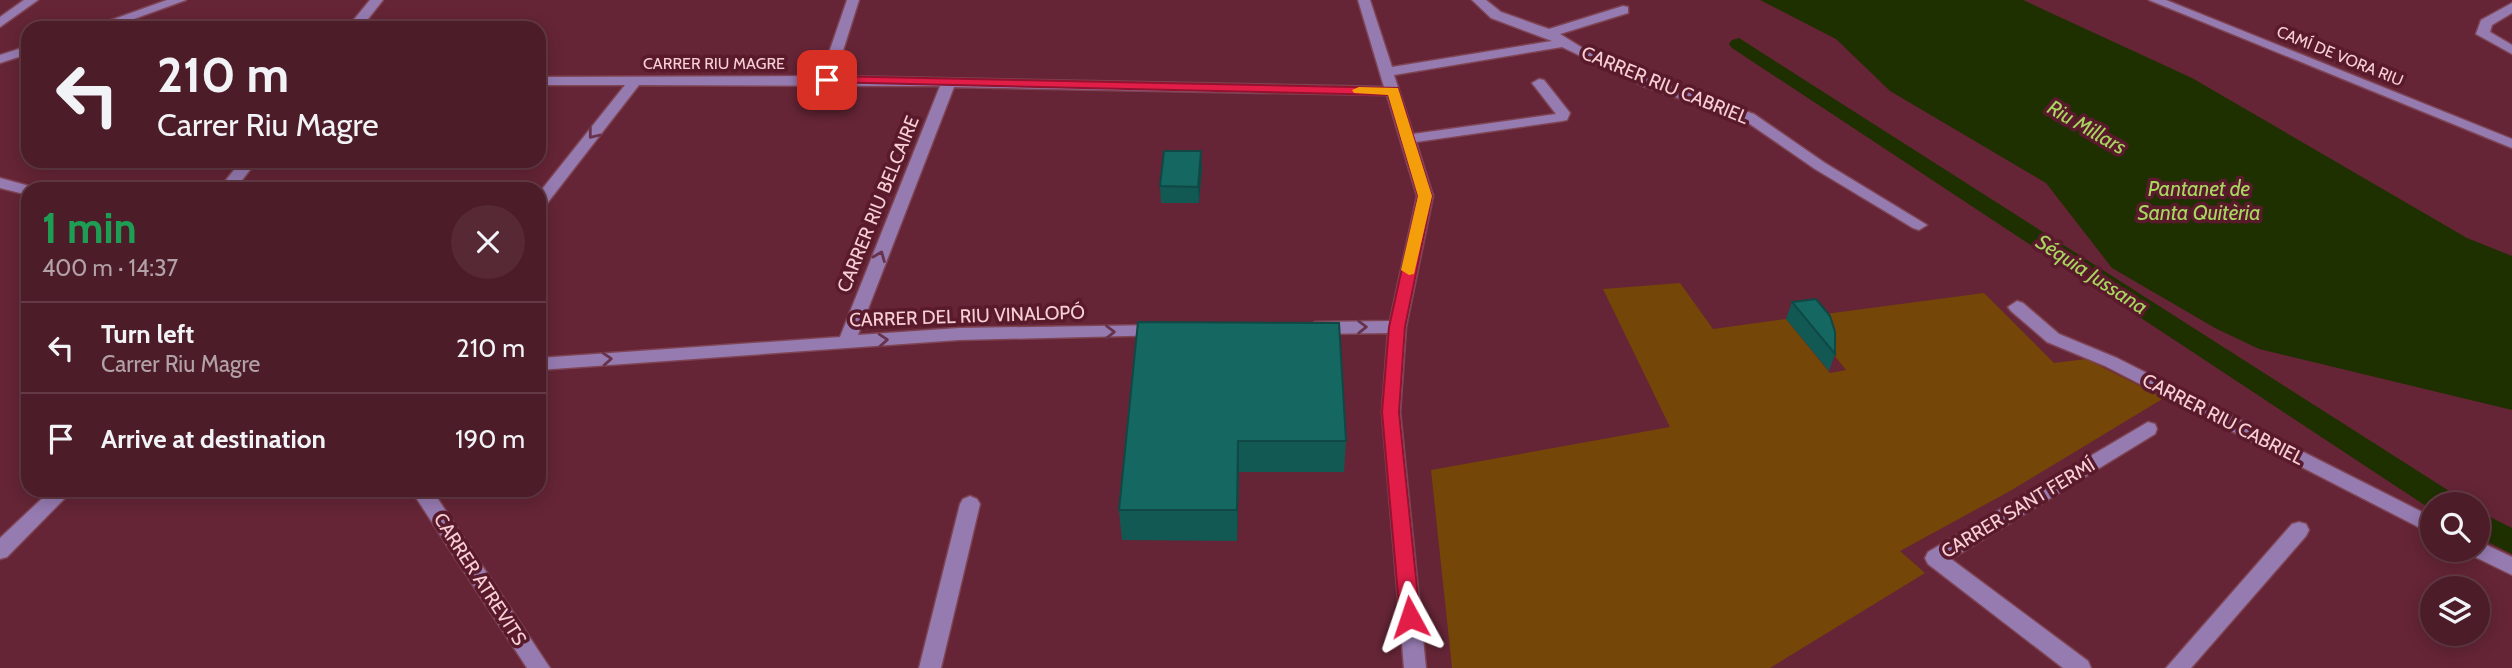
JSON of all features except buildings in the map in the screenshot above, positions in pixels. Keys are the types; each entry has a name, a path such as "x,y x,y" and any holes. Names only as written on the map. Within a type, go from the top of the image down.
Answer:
{"street":[{"path":"0,23 32,0"},
{"path":"117,21 180,0"},
{"path":"360,21 377,0"},
{"path":"827,80 853,0"},
{"path":"1364,0 1425,196 1397,327 1391,412 1415,668"},
{"name":"CARRER RIU CABRIEL","path":"1478,0 1496,15 1549,33 1563,43 1648,83 1749,117 1829,172 1919,225"},
{"name":"CAMÍ DE VORA RIU","path":"2155,0 2512,144"},
{"path":"2512,7 2486,23 2483,34 2512,50"},
{"path":"1549,33 1623,10"},
{"path":"1387,72 1563,43"},
{"path":"0,60 21,52"},
{"name":"CARRER RIU MAGRE","path":"546,81 949,81 1393,91"},
{"path":"546,194 635,81"},
{"name":"CARRER RIU BELCAIRE","path":"845,343 949,81"},
{"path":"1409,139 1562,117 1563,113 1539,83"},
{"path":"232,182 244,168"},
{"path":"0,183 21,188"},
{"name":"CARRER RIU CABRIEL","path":"2017,307 2053,338 2111,362 2420,520"},
{"path":"1301,328 1397,327"},
{"name":"CARRER DEL RIU VINALOPÓ","path":"546,364 959,334 1178,330"},
{"name":"CARRER SANT FERMÍ","path":"2080,668 1935,558 2148,429"},
{"path":"0,551 56,497"},
{"name":"CARRER ATREVITS","path":"426,497 539,668"},
{"path":"930,668 970,504"},
{"path":"2177,668 2300,530"},
{"path":"2490,556 2512,567"}],"shaded area":[{"path":"1680,283 1713,329 1786,319 1830,373 1846,370 1829,349 1810,316 1984,293 2054,363 2086,359 2164,398 2010,491 1900,551 1925,573 1770,668 1452,668 1431,470 1670,427 1603,289"}],"water":[{"name":"Pantanet de Santa Quitèria","path":"1760,0 2023,0 2192,78 2467,238 2512,256 2512,410 2259,349 2215,328 2112,268 2046,183 1890,91 1836,39"}],"waterway":[{"name":"Séquia Jussana","path":"1739,44 2428,492"},
{"name":"Séquia Jussana","path":"2490,530 2512,542"}],"slow traffic":[{"path":"1359,90 1393,91 1425,196 1409,270"}],"route":[{"path":"827,80 1393,91 1425,196 1397,327 1391,412 1410,617"}],"water label":[{"name":"Riu Millars","path":"2087,127"}]}
